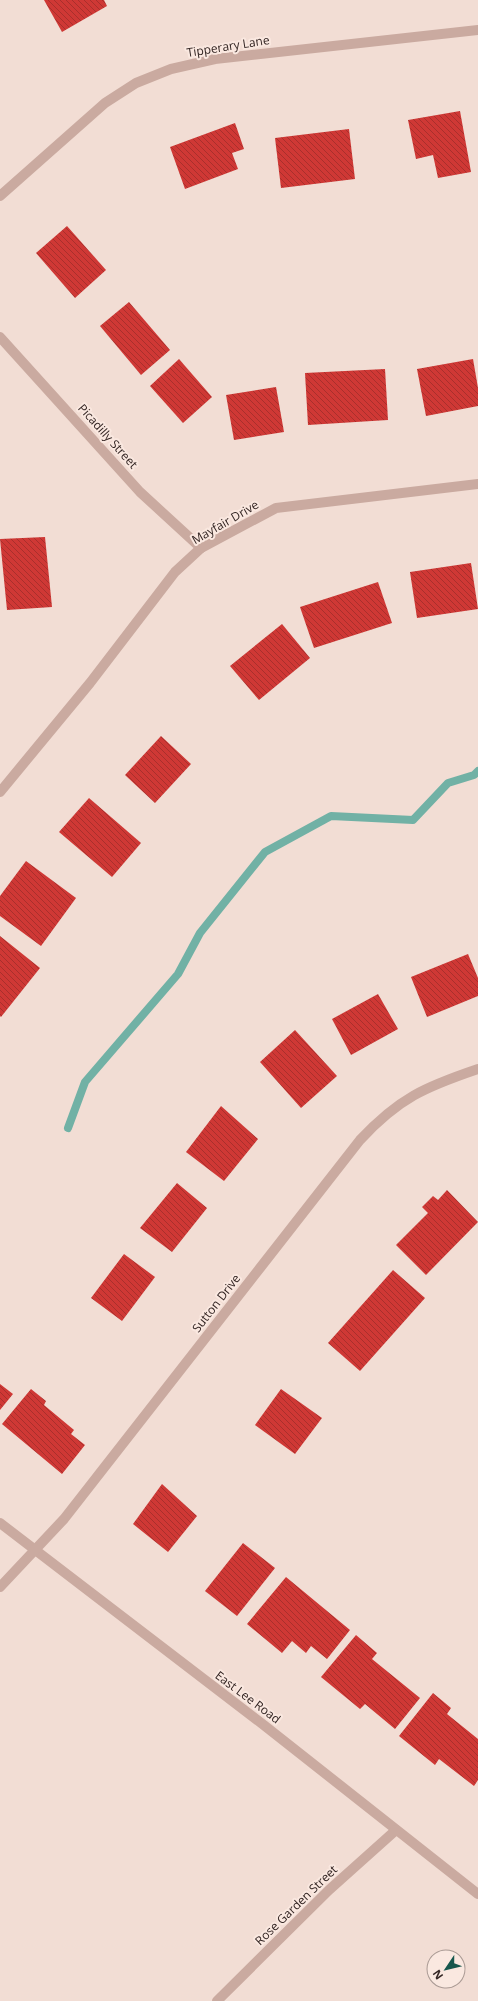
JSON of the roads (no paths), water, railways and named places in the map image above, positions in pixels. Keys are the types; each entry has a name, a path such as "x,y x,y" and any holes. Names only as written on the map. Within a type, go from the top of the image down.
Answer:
{"street":[{"name":"Tipperary Lane","path":"0,196 105,103 136,83 171,69 215,59 478,30"},
{"name":"Picadilly Street","path":"0,337 140,492 201,548"},
{"name":"Mayfair Drive","path":"0,792 90,683 175,572 201,548 276,508 478,484"},
{"name":"Sutton Drive","path":"0,1587 64,1519 355,1147 377,1122 415,1093 434,1084 478,1068"},
{"name":"East Lee Road","path":"0,1524 259,1722 478,1894"},
{"name":"Rose Garden Street","path":"217,2001 329,1890 396,1830"}],"waterway":[{"path":"68,1128 85,1082 178,974 200,933 265,852 331,816 413,820 448,783 474,775 478,771"}]}
